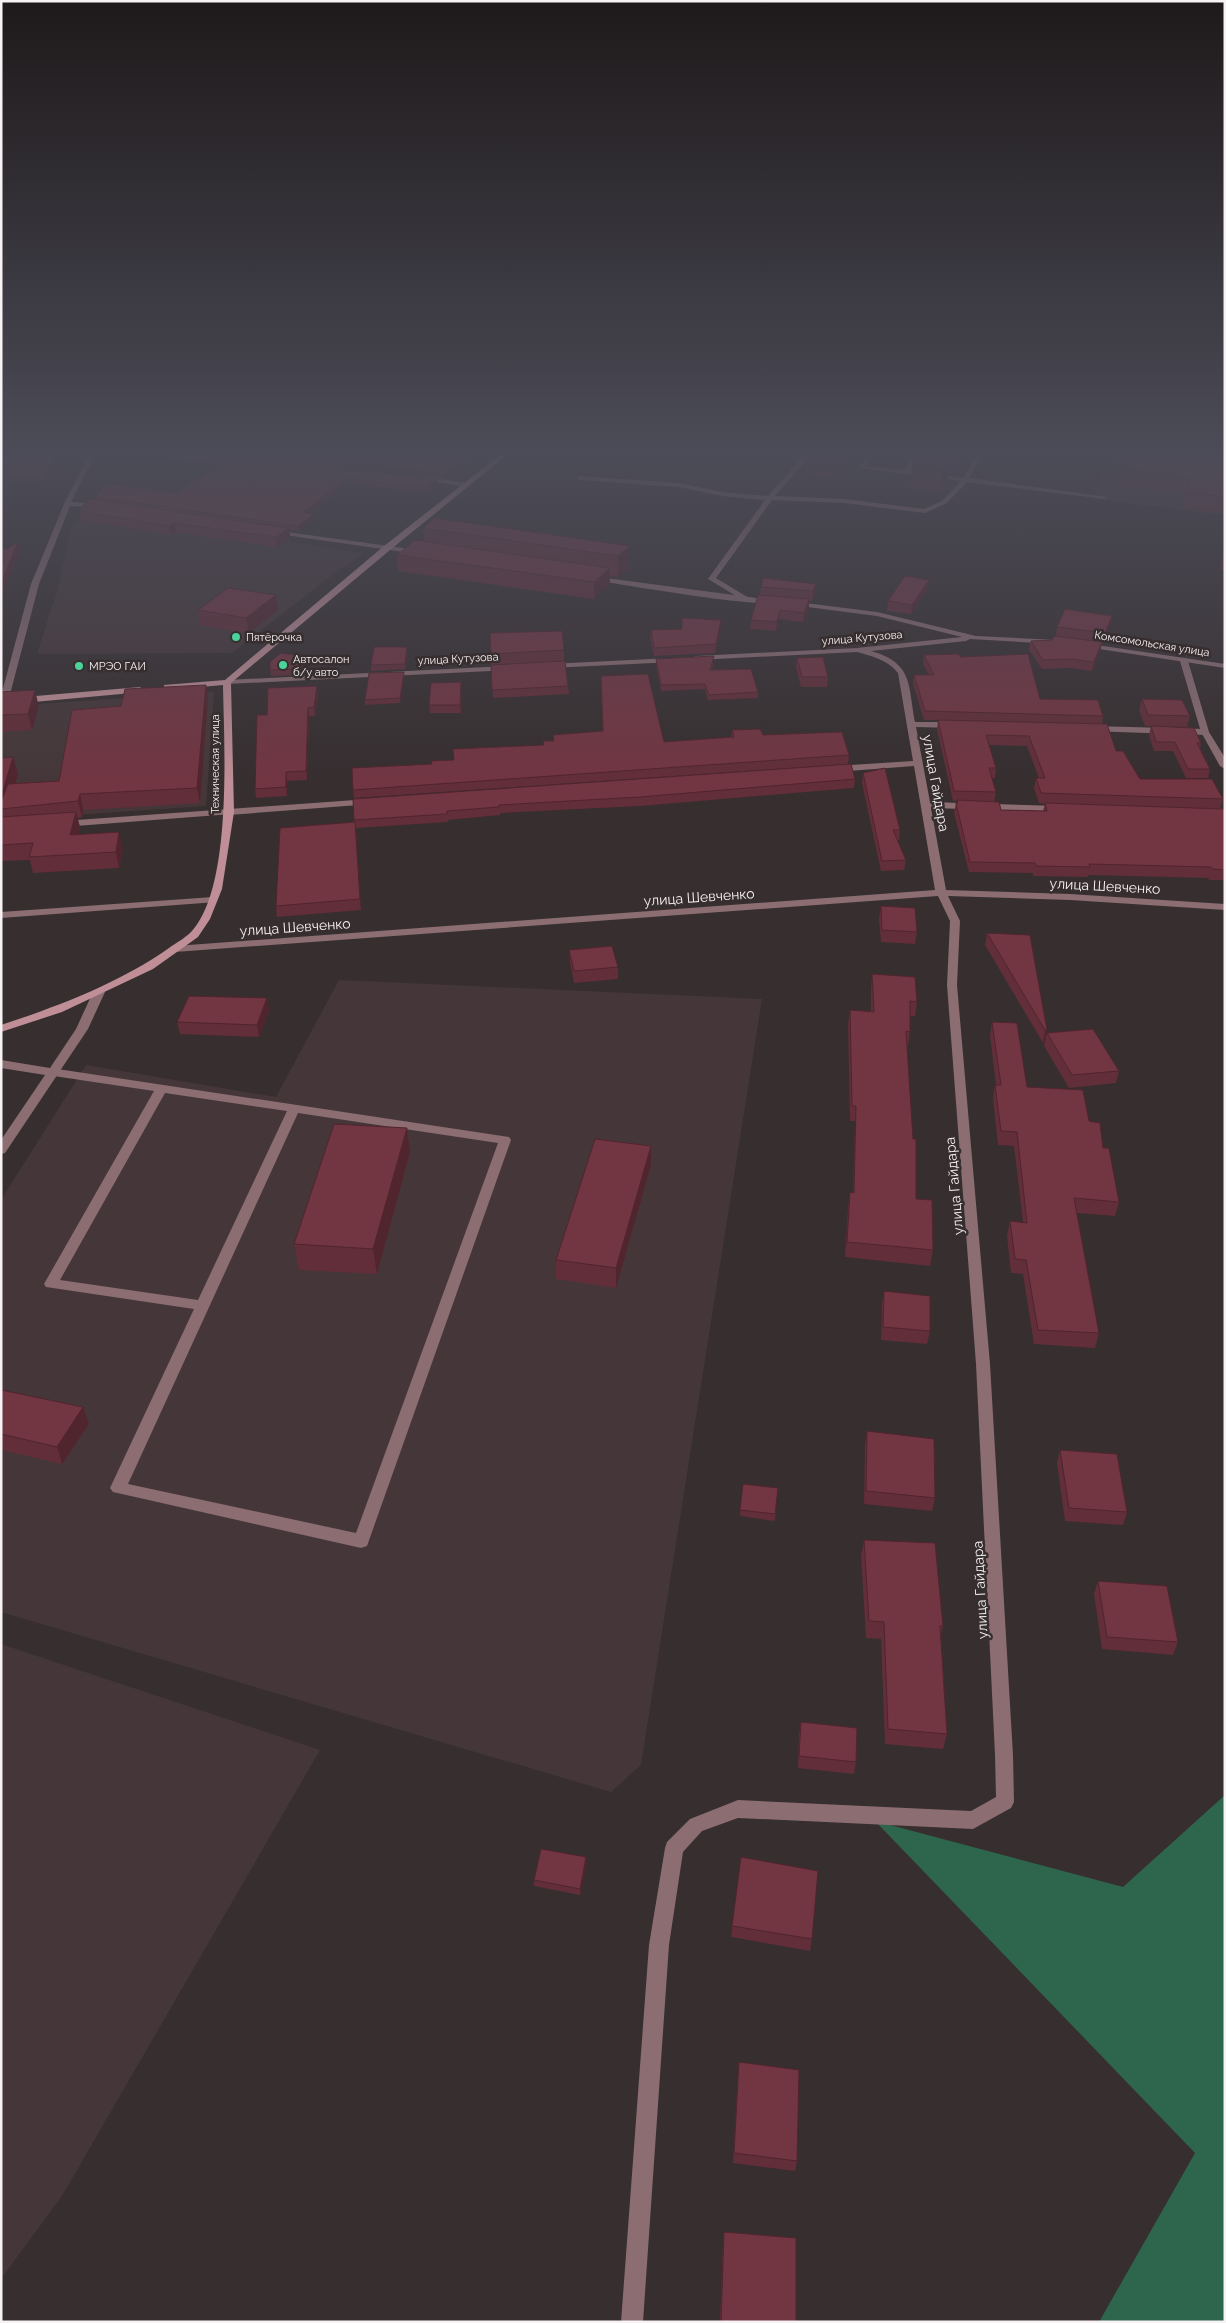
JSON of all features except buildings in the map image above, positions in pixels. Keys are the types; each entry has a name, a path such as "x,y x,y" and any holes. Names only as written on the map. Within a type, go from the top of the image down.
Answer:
{"main road":[{"path":"227,682 369,563"},
{"name":"улица Кутузова","path":"159,688 227,682"},
{"name":"Техническая улица","path":"1,1029 58,1010 149,967 194,935 205,919 217,889 230,812 227,682"},
{"path":"2,702 149,689"}],"street":[{"path":"2,702 35,584 43,563"},
{"path":"723,563 712,579 746,600"},
{"path":"581,576 746,600 798,603 877,614 976,638 1068,642"},
{"name":"улица Кутузова","path":"690,659 858,650 976,638"},
{"name":"Комсомольская улица","path":"1078,644 1225,666"},
{"name":"улица Гайдара","path":"632,2322 659,1945 674,1848 696,1825 738,1808 973,1820 1005,1802 983,1364 952,985 954,920 941,893 916,763 902,673 897,666 876,654 858,650"},
{"path":"542,666 680,659"},
{"path":"1184,661 1204,732 1225,766"},
{"name":"улица Кутузова","path":"227,682 513,668"},
{"path":"910,724 969,725"},
{"path":"1087,729 1204,732"},
{"path":"827,769 916,763"},
{"path":"52,826 379,802"},
{"path":"924,805 1069,809"},
{"name":"улица Шевченко","path":"175,949 941,893 1070,897 1225,906"},
{"path":"1,915 213,900"},
{"path":"1,1150 82,1028 99,992"},
{"path":"1,1064 51,1072 162,1088 294,1108 504,1140 361,1541 118,1488 294,1108"},
{"path":"162,1088 51,1284 202,1305"}],"shaded area":[{"path":"63,563 350,563 341,568 232,653 37,654 58,588"},
{"path":"214,692 206,806 1,820 1,712 10,706"},
{"path":"339,980 762,999 641,1765 611,1792 1,1612 1,1200 86,1065 276,1097"},
{"path":"1,1644 320,1750 62,2196 1,2279"}],"green space":[{"path":"1225,1795 1225,2322 1099,2322 1195,2153 875,1821 1123,1887"}],"place":[{"name":"Пятёрочка","path":"236,637"},
{"name":"Автосалон б/у авто","path":"283,665"},
{"name":"МРЭО ГАИ","path":"79,666"}]}
